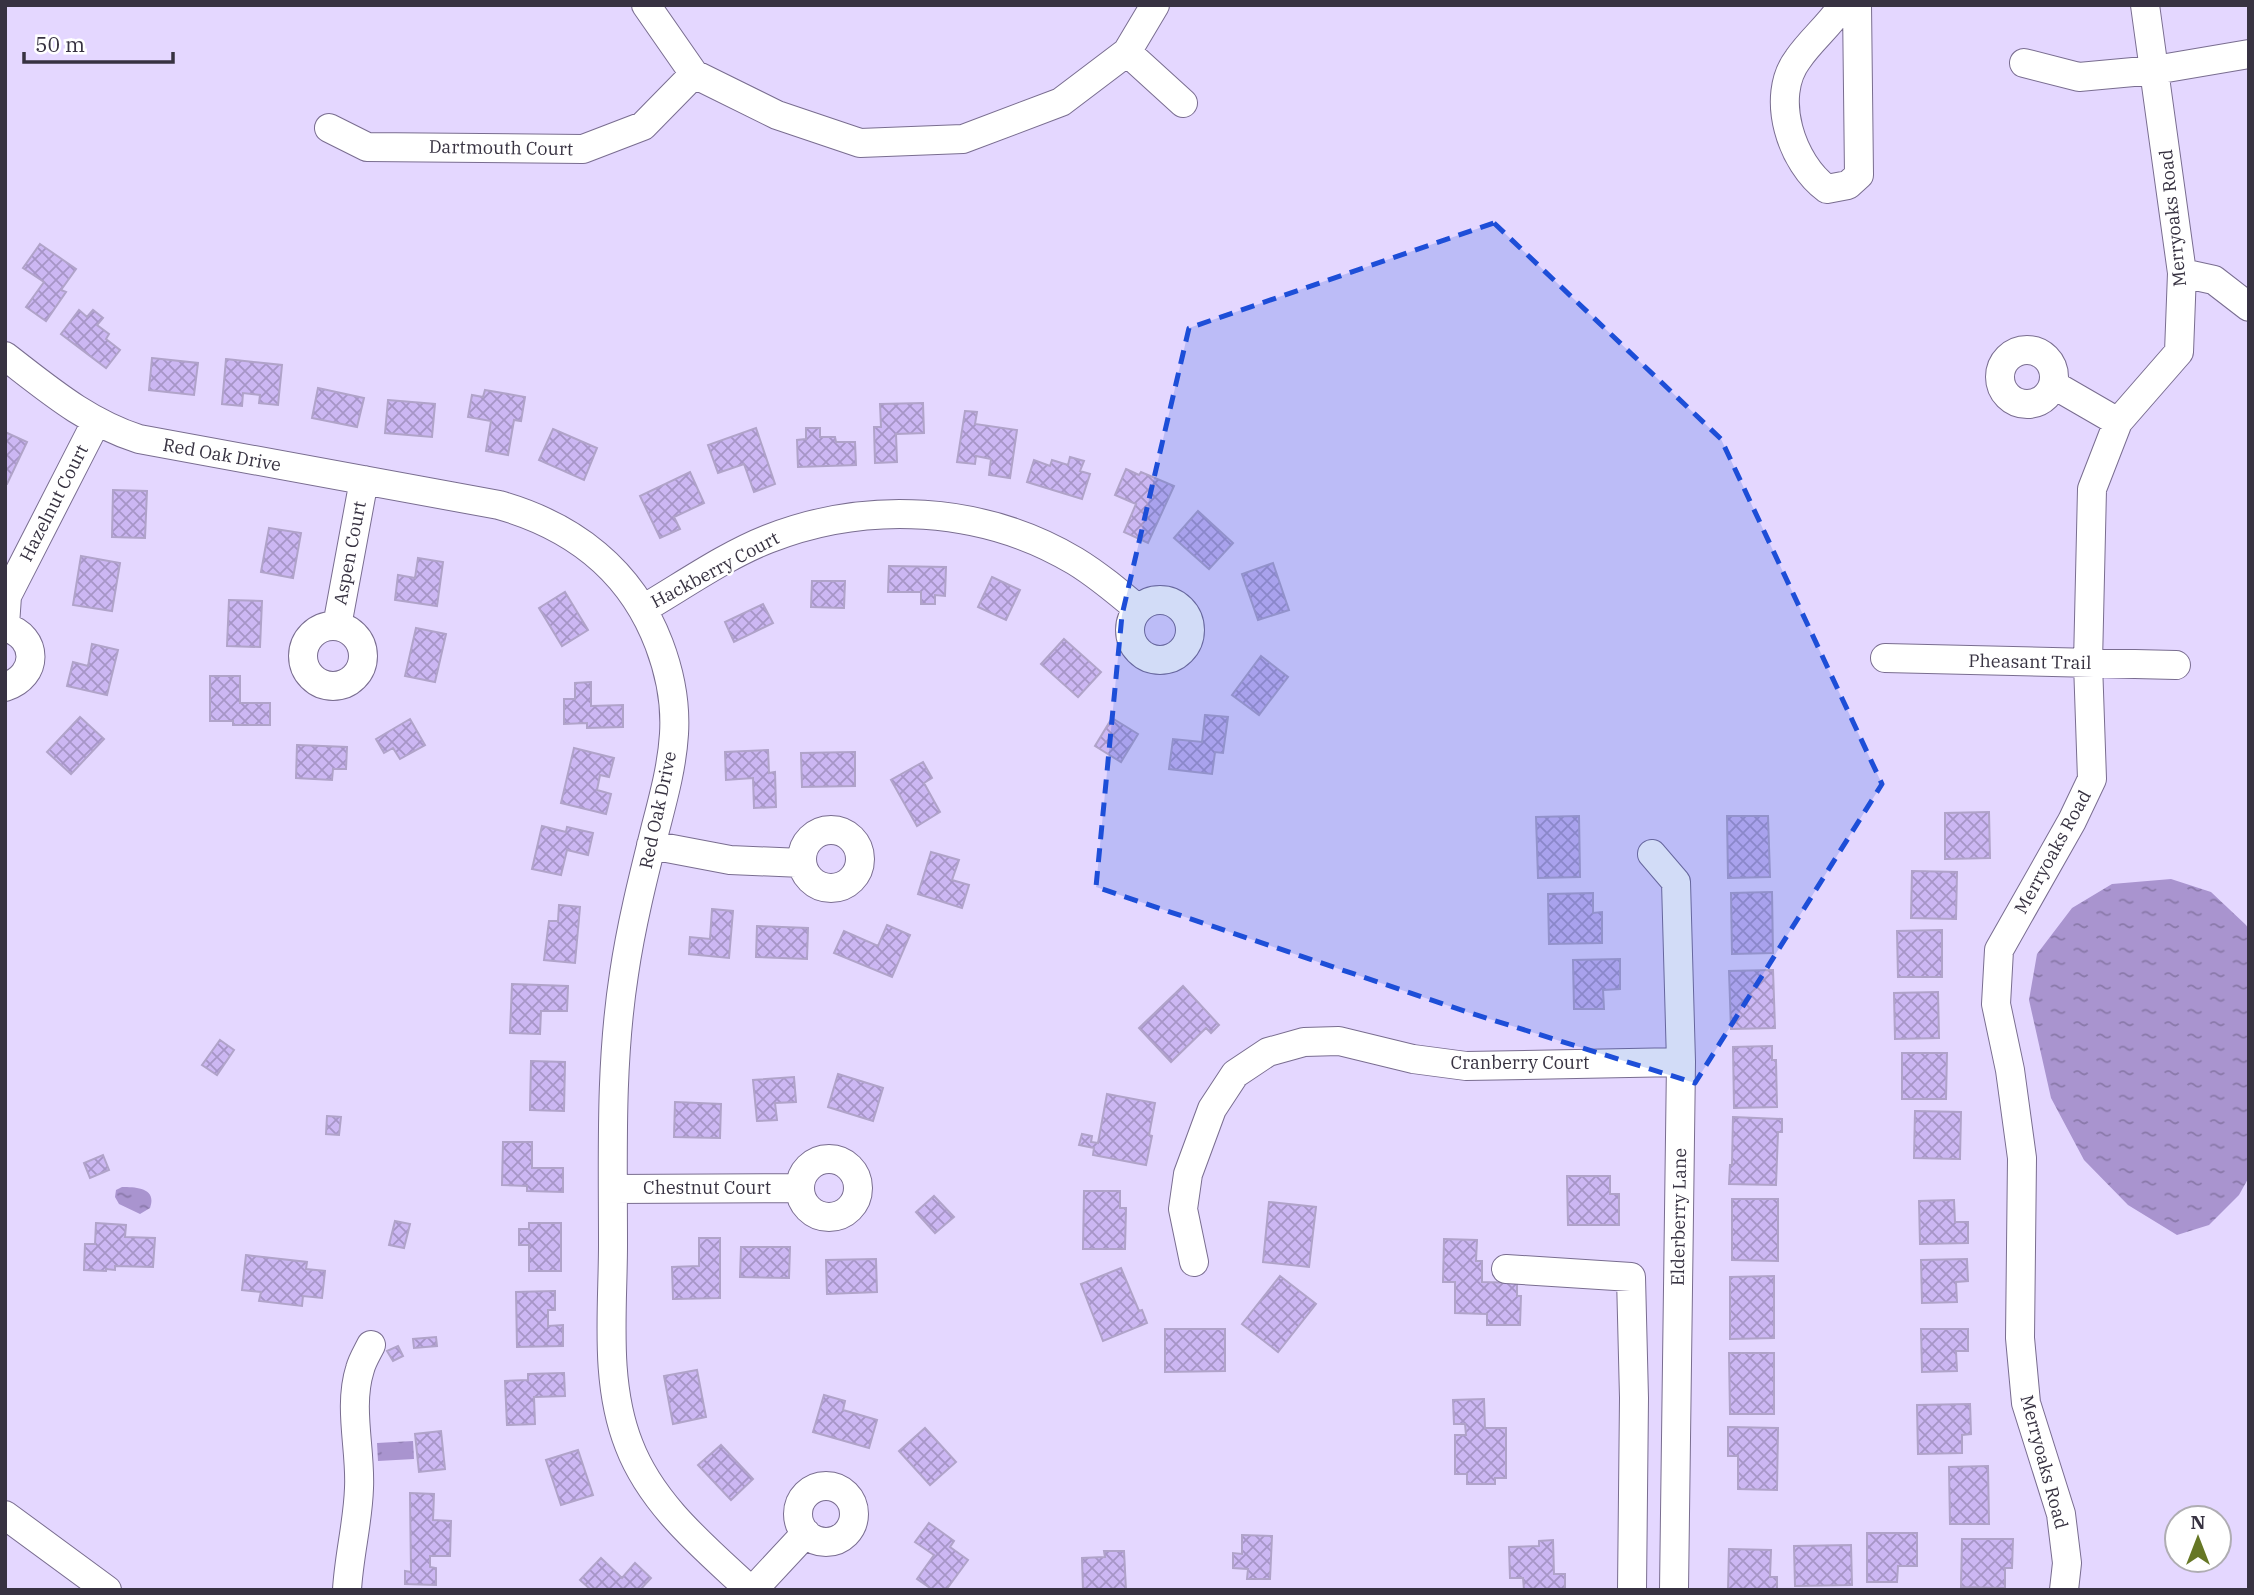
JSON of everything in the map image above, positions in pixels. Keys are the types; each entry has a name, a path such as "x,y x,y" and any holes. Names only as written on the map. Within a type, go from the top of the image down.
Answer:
{"street":[{"path":"646,5 694,74 777,116 860,143 963,139 1061,102 1127,52 1155,5"},
{"path":"1843,5 1829,26 1796,61 1783,95 1791,137 1803,163 1815,181 1828,189 1848,185 1859,175 1857,5"},
{"name":"Merryoaks Road","path":"2064,1590 2067,1563 2061,1514 2026,1403 2020,1338 2022,1157 2010,1070 1996,1004 1999,950 2072,821 2092,779 2088,663 2092,489 2118,422 2179,352 2182,273 2145,5"},
{"path":"1127,52 1183,103"},
{"path":"2024,63 2080,77 2155,70 2249,54"},
{"name":"Dartmouth Court","path":"330,128 367,147 583,149 643,126 694,74"},
{"path":"2182,273 2214,280 2249,307"},
{"name":"Red Oak Drive","path":"5,356 80,413 126,435 157,443 499,505 539,518 574,537 596,553 627,586 643,609 666,664 674,709 671,758 631,930 619,1009 613,1103 613,1373 619,1415 637,1464 664,1506 751,1590"},
{"path":"2054,385 2118,422"},
{"name":"Hazelnut Court","path":"5,687 20,680 29,667 30,660 24,638 5,626 7,596 96,422"},
{"name":"Aspen Court","path":"337,626 364,480"},
{"name":"Hackberry Court","path":"643,609 738,554 788,532 864,515 907,513 981,523 1036,541 1096,575 1138,609"},
{"name":"Pheasant Trail","path":"1885,658 2176,665"},
{"path":"651,845 730,860 802,863"},
{"name":"Elderberry Lane","path":"1652,854 1676,882 1681,1062 1674,1590"},
{"name":"Cranberry Court","path":"1194,1262 1183,1209 1188,1174 1212,1109 1235,1074 1268,1052 1304,1042 1339,1041 1413,1059 1466,1066 1681,1062"},
{"name":"Chestnut Court","path":"613,1189 800,1188"},
{"path":"1506,1269 1630,1277 1634,1398 1632,1590"},
{"path":"347,1590 348,1567 357,1521 359,1485 356,1399 359,1370 371,1345"},
{"path":"5,1515 107,1590"},
{"path":"751,1590 806,1533"}],"highlighted area":[{"path":"1494,223 1721,439 1882,784 1695,1083 1467,1012 1096,887 1122,615 1189,328"}],"water":[{"path":"2171,879 2211,892 2249,930 2249,1177 2239,1195 2209,1225 2177,1235 2128,1205 2084,1160 2051,1098 2029,1000 2037,954 2072,908 2112,884"},
{"path":"122,1187 139,1188 148,1193 151,1196 150,1208 140,1214 119,1204 115,1197 116,1190"},
{"path":"413,1441 414,1459 378,1461 377,1443"}],"building":[{"path":"40,244 76,269 61,290 66,292 46,321 26,307 44,282 23,268"},
{"path":"79,310 87,317 93,310 103,318 97,325 109,334 106,339 120,350 106,368 61,334"},
{"path":"152,358 198,363 194,395 149,390"},
{"path":"226,359 282,365 278,405 259,403 260,395 243,393 242,406 222,404"},
{"path":"318,388 364,398 357,427 312,418"},
{"path":"485,390 525,397 521,421 514,420 508,455 486,451 491,421 468,417 472,395 483,397"},
{"path":"388,400 435,404 432,437 385,433"},
{"path":"923,403 924,433 896,434 897,462 875,463 874,427 881,427 880,404"},
{"path":"965,411 977,412 975,424 1017,430 1010,478 989,475 991,459 976,456 975,464 957,462"},
{"path":"756,428 775,484 754,492 744,464 718,473 708,445"},
{"path":"806,428 820,428 820,437 835,437 836,442 855,442 856,465 798,467 797,440 806,439"},
{"path":"553,429 597,448 584,480 539,460"},
{"path":"5,432 27,442 7,484 5,484"},
{"path":"1070,457 1084,461 1080,471 1090,474 1082,499 1027,482 1034,460 1050,466 1052,460 1068,465"},
{"path":"1126,469 1139,475 1141,472 1174,486 1148,543 1124,532 1136,504 1115,495"},
{"path":"690,472 704,503 674,517 680,529 660,538 640,496"},
{"path":"113,490 147,491 145,538 112,537"},
{"path":"1198,511 1233,543 1209,569 1174,538"},
{"path":"269,528 301,533 293,578 261,572"},
{"path":"81,556 120,563 112,611 73,605"},
{"path":"418,558 443,562 437,606 395,600 398,575 415,578"},
{"path":"1273,563 1289,610 1258,620 1242,574"},
{"path":"889,566 946,567 945,596 935,595 935,604 921,604 921,592 888,592"},
{"path":"992,577 1020,590 1006,620 978,607"},
{"path":"812,581 845,581 844,608 811,607"},
{"path":"565,592 588,630 562,646 539,608"},
{"path":"229,600 262,601 260,647 227,646"},
{"path":"763,604 773,623 734,642 725,622"},
{"path":"416,628 446,634 435,682 405,676"},
{"path":"1064,639 1101,672 1078,697 1041,664"},
{"path":"92,644 118,650 107,695 67,686 73,662 88,666"},
{"path":"1261,656 1288,677 1259,715 1232,695"},
{"path":"210,676 240,676 240,703 270,703 270,725 233,725 233,721 210,721"},
{"path":"591,682 591,706 623,705 623,727 587,728 587,723 564,724 564,699 575,699 575,683"},
{"path":"1205,715 1228,717 1223,753 1215,752 1212,774 1169,769 1173,739 1202,742"},
{"path":"80,717 104,739 71,774 47,752"},
{"path":"1112,718 1138,734 1121,762 1095,746"},
{"path":"410,719 425,745 400,759 393,748 384,753 376,739"},
{"path":"297,745 347,747 346,769 333,769 332,780 296,778"},
{"path":"574,748 614,758 609,777 600,775 597,790 611,794 606,814 561,803"},
{"path":"768,750 769,773 775,772 776,807 754,808 753,778 726,780 725,752"},
{"path":"855,752 855,786 802,787 801,753"},
{"path":"923,762 932,778 924,783 940,812 917,826 891,780"},
{"path":"1989,812 1990,858 1945,859 1945,813"},
{"path":"1579,816 1580,877 1538,878 1536,817"},
{"path":"1727,816 1768,816 1770,877 1728,878"},
{"path":"542,826 566,832 567,827 593,833 588,855 567,850 561,875 532,869"},
{"path":"931,852 959,860 952,880 969,885 962,908 918,894"},
{"path":"1912,871 1957,872 1956,919 1911,918"},
{"path":"1772,892 1773,953 1732,954 1731,893"},
{"path":"1593,893 1593,913 1602,912 1602,943 1549,944 1548,894"},
{"path":"559,905 580,907 575,963 544,960 549,921 558,921"},
{"path":"712,909 733,911 729,958 689,954 690,937 710,939"},
{"path":"887,925 910,935 892,977 834,953 844,931 878,946"},
{"path":"757,926 808,928 807,959 756,957"},
{"path":"1942,930 1942,977 1898,977 1897,931"},
{"path":"1620,959 1620,989 1603,990 1604,1009 1574,1009 1573,960"},
{"path":"1773,970 1775,1028 1731,1029 1729,971"},
{"path":"512,984 568,986 567,1011 541,1011 540,1034 510,1033"},
{"path":"1183,986 1219,1025 1211,1033 1206,1028 1171,1062 1139,1028"},
{"path":"1938,992 1939,1038 1895,1039 1894,993"},
{"path":"220,1040 234,1050 217,1075 202,1065"},
{"path":"1772,1046 1772,1060 1776,1060 1777,1107 1734,1108 1733,1047"},
{"path":"1902,1053 1947,1053 1946,1099 1902,1099"},
{"path":"531,1061 565,1062 564,1111 530,1110"},
{"path":"838,1074 883,1088 873,1121 828,1107"},
{"path":"794,1077 796,1102 775,1103 777,1120 757,1121 753,1080"},
{"path":"1107,1094 1155,1103 1146,1165 1093,1155 1094,1148 1079,1145 1082,1134 1092,1136 1091,1142 1098,1143"},
{"path":"675,1102 721,1104 720,1138 674,1137"},
{"path":"1915,1111 1961,1112 1960,1159 1914,1158"},
{"path":"327,1116 341,1117 339,1135 326,1134"},
{"path":"1733,1117 1782,1119 1782,1132 1778,1132 1776,1185 1729,1184"},
{"path":"503,1142 532,1142 532,1168 563,1168 563,1192 527,1191 527,1186 502,1185"},
{"path":"103,1155 109,1170 90,1178 84,1163"},
{"path":"1567,1176 1610,1176 1610,1194 1619,1194 1619,1225 1568,1225"},
{"path":"1084,1191 1120,1191 1120,1208 1126,1208 1125,1249 1083,1249"},
{"path":"934,1196 954,1217 935,1233 916,1212"},
{"path":"1732,1199 1778,1199 1778,1261 1732,1260"},
{"path":"1954,1200 1955,1222 1968,1222 1968,1243 1920,1244 1919,1201"},
{"path":"1269,1202 1316,1207 1309,1267 1263,1262"},
{"path":"395,1221 410,1224 404,1248 389,1245"},
{"path":"96,1223 126,1225 125,1237 155,1238 153,1267 115,1266 115,1270 84,1270 85,1244 95,1244"},
{"path":"529,1223 561,1223 561,1271 529,1271 529,1245 519,1245 519,1229 529,1229"},
{"path":"699,1238 720,1238 720,1298 673,1299 672,1267 699,1266"},
{"path":"1444,1239 1477,1240 1476,1261 1482,1261 1482,1282 1517,1283 1517,1296 1521,1296 1520,1325 1487,1325 1487,1314 1455,1313 1455,1282 1443,1282"},
{"path":"741,1247 790,1247 789,1278 740,1277"},
{"path":"246,1255 307,1262 306,1269 325,1271 322,1298 303,1296 302,1306 259,1301 261,1292 242,1290"},
{"path":"876,1259 877,1292 827,1294 826,1260"},
{"path":"1967,1259 1968,1281 1956,1282 1957,1302 1922,1303 1921,1260"},
{"path":"1121,1268 1139,1311 1142,1310 1147,1323 1103,1341 1081,1284"},
{"path":"1280,1276 1316,1304 1278,1352 1242,1324"},
{"path":"1774,1276 1774,1338 1730,1339 1730,1277"},
{"path":"555,1291 555,1310 548,1310 548,1326 563,1325 563,1346 517,1347 516,1292"},
{"path":"1165,1329 1225,1329 1225,1371 1165,1372"},
{"path":"1921,1329 1968,1329 1968,1351 1956,1351 1957,1371 1922,1372"},
{"path":"436,1337 437,1346 414,1348 413,1339"},
{"path":"398,1346 403,1356 393,1361 387,1351"},
{"path":"1729,1353 1774,1353 1774,1414 1730,1414"},
{"path":"697,1370 706,1417 673,1424 664,1376"},
{"path":"564,1373 565,1396 534,1397 535,1424 507,1425 505,1381 528,1380 528,1374"},
{"path":"824,1395 845,1401 843,1410 877,1420 869,1448 813,1432"},
{"path":"1484,1399 1485,1428 1506,1428 1506,1478 1495,1478 1495,1484 1467,1484 1467,1474 1455,1474 1455,1435 1466,1435 1465,1424 1454,1424 1453,1400"},
{"path":"1970,1404 1971,1434 1962,1435 1962,1453 1918,1454 1917,1405"},
{"path":"1728,1427 1778,1428 1777,1490 1738,1489 1738,1456 1728,1456"},
{"path":"925,1428 956,1462 930,1485 899,1451"},
{"path":"441,1431 445,1469 419,1472 415,1434"},
{"path":"721,1445 753,1479 731,1500 698,1465"},
{"path":"578,1450 593,1495 561,1505 546,1460"},
{"path":"1988,1466 1989,1524 1950,1524 1949,1467"},
{"path":"410,1493 434,1494 433,1520 451,1521 450,1556 430,1556 430,1567 436,1568 436,1585 405,1584 405,1571 411,1572"},
{"path":"929,1523 954,1541 950,1547 968,1560 946,1590 933,1590 917,1579 934,1555 915,1542"},
{"path":"1867,1533 1917,1533 1917,1566 1898,1566 1897,1582 1867,1582"},
{"path":"1242,1535 1272,1536 1270,1579 1247,1579 1248,1569 1233,1568 1233,1553 1242,1554"},
{"path":"1962,1539 2013,1539 2012,1568 2005,1568 2005,1588 1961,1587"},
{"path":"1553,1540 1554,1574 1565,1574 1565,1590 1524,1590 1523,1578 1510,1578 1509,1547 1539,1546 1539,1541"},
{"path":"1851,1545 1852,1585 1795,1586 1794,1546"},
{"path":"1729,1549 1771,1550 1770,1577 1777,1577 1777,1590 1728,1590"},
{"path":"1104,1551 1124,1551 1126,1590 1083,1590 1082,1558 1105,1557"},
{"path":"601,1558 622,1578 635,1563 651,1578 640,1590 591,1590 580,1580"}]}
